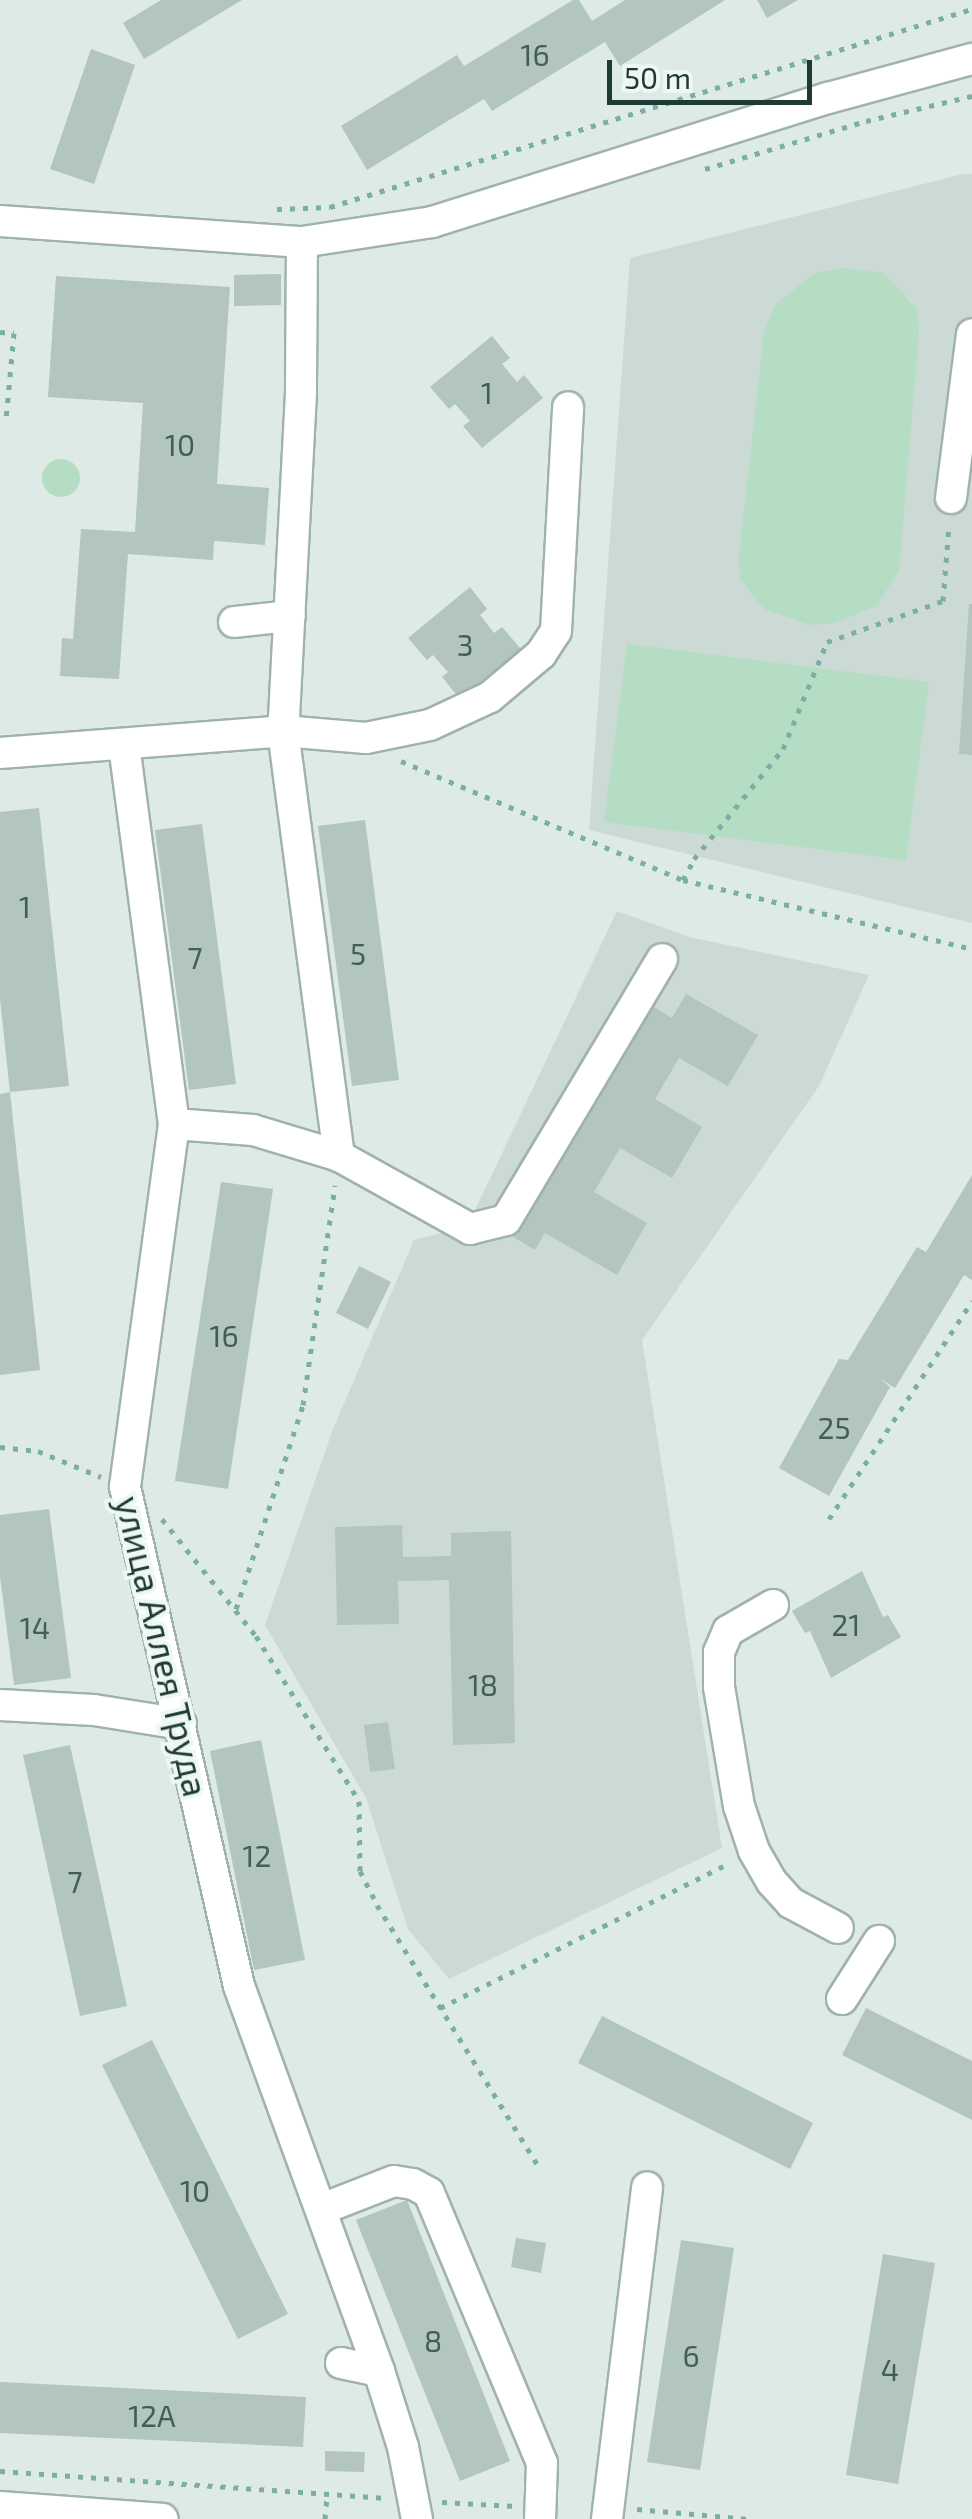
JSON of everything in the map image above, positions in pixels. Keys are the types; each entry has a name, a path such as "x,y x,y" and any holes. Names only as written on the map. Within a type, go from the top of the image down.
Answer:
{"street":[{"path":"0,221 302,242 432,222 847,93 972,59"},
{"path":"302,242 301,393 283,732 339,1156"},
{"path":"951,498 972,334"},
{"path":"0,754 283,732 366,738 430,725 490,697 541,654 556,631 568,408"},
{"path":"234,622 290,616"},
{"name":"улица Аллея Труда","path":"124,745 174,1124 125,1487 238,1986 378,2371 403,2447 416,2510"},
{"path":"174,1124 253,1130 339,1156 470,1229 506,1220 662,959"},
{"path":"773,1605 728,1631 719,1652 719,1687 739,1806 754,1851 791,1904 838,1928"},
{"path":"0,1704 94,1710 181,1724"},
{"path":"842,1998 879,1941"},
{"path":"322,2210 394,2181 413,2184 429,2193 542,2463 540,2513"},
{"path":"608,2514 647,2187"},
{"path":"341,2363 378,2371"},
{"path":"0,2507 162,2519"}],"path":[{"path":"272,210 330,207 972,9"},
{"path":"0,332 14,333 6,419"},
{"path":"683,880 694,859 783,750 827,642 943,600 951,498"},
{"path":"366,738 380,752 683,880 972,949"},
{"path":"236,1609 304,1405 339,1156"},
{"path":"829,1519 972,1301"},
{"path":"0,1447 38,1451 125,1487 170,1527 236,1609 358,1801 360,1871 537,2164"},
{"path":"440,2008 754,1851"},
{"path":"0,2471 327,2495 416,2510 540,2513"},
{"path":"325,2519 327,2495"},
{"path":"608,2514 748,2519"}],"shaded area":[{"path":"972,174 972,923 589,830 630,258"},
{"path":"617,911 689,937 869,975 819,1086 642,1340 722,1848 449,1979 408,1929 366,1798 265,1625 333,1429 414,1240 467,1227"}],"green space":[{"path":"843,268 883,273 916,308 919,330 899,571 876,606 834,623 810,625 764,609 740,579 739,556 764,333 775,305 815,273"},
{"path":"61,459 75,464 80,478 75,492 61,497 47,492 42,478 47,464"},
{"path":"627,644 929,682 906,860 604,822"}],"building":[{"path":"161,0 242,0 144,59 123,23"},
{"path":"579,0 592,21 625,0 725,0 620,66 605,42 492,111 484,99 367,170 341,126 457,55 464,66"},
{"path":"757,0 798,0 767,18"},
{"path":"91,49 135,65 94,184 50,169"},
{"path":"281,274 281,305 234,306 234,275"},
{"path":"56,276 230,287 217,484 269,488 265,545 214,541 213,560 128,554 119,679 60,676 62,638 73,639 81,529 135,532 143,403 48,397"},
{"path":"492,336 510,358 502,364 517,382 524,375 543,398 482,448 463,426 470,421 455,404 449,409 430,387"},
{"path":"470,587 487,609 480,615 494,633 502,627 521,649 460,699 442,677 448,672 433,655 427,660 408,638"},
{"path":"972,604 972,755 959,754"},
{"path":"39,808 69,1086 10,1092 0,999 0,812"},
{"path":"365,820 399,1080 352,1086 318,826"},
{"path":"202,824 236,1084 189,1090 155,830"},
{"path":"686,994 758,1035 728,1086 679,1058 655,1099 702,1127 672,1178 620,1148 594,1192 647,1223 617,1275 545,1233 535,1250 510,1235 646,1002 672,1018"},
{"path":"10,1092 40,1370 0,1375 0,1094"},
{"path":"972,1175 972,1280 964,1275 895,1388 879,1378 890,1387 829,1496 779,1468 839,1359 848,1360 917,1247 926,1252"},
{"path":"221,1182 273,1189 228,1489 175,1481"},
{"path":"359,1266 391,1282 368,1329 336,1313"},
{"path":"49,1509 71,1678 14,1685 0,1576 0,1515"},
{"path":"402,1525 403,1557 451,1556 451,1533 511,1531 515,1743 453,1745 449,1580 398,1581 399,1624 337,1625 335,1527"},
{"path":"862,1571 883,1617 888,1615 901,1637 831,1678 810,1631 805,1633 792,1611"},
{"path":"388,1722 395,1769 370,1772 364,1725"},
{"path":"261,1740 305,1960 254,1970 210,1751"},
{"path":"70,1745 127,2006 80,2016 23,1755"},
{"path":"866,2008 972,2061 972,2120 842,2055"},
{"path":"602,2016 813,2123 790,2169 578,2063"},
{"path":"152,2040 288,2314 238,2339 102,2065"},
{"path":"407,2200 510,2461 460,2481 356,2220"},
{"path":"516,2238 546,2243 541,2273 511,2267"},
{"path":"681,2240 734,2248 700,2470 647,2462"},
{"path":"883,2254 935,2263 898,2484 846,2475"},
{"path":"0,2382 306,2397 303,2447 0,2433"},
{"path":"325,2451 365,2452 364,2472 325,2471"}]}
